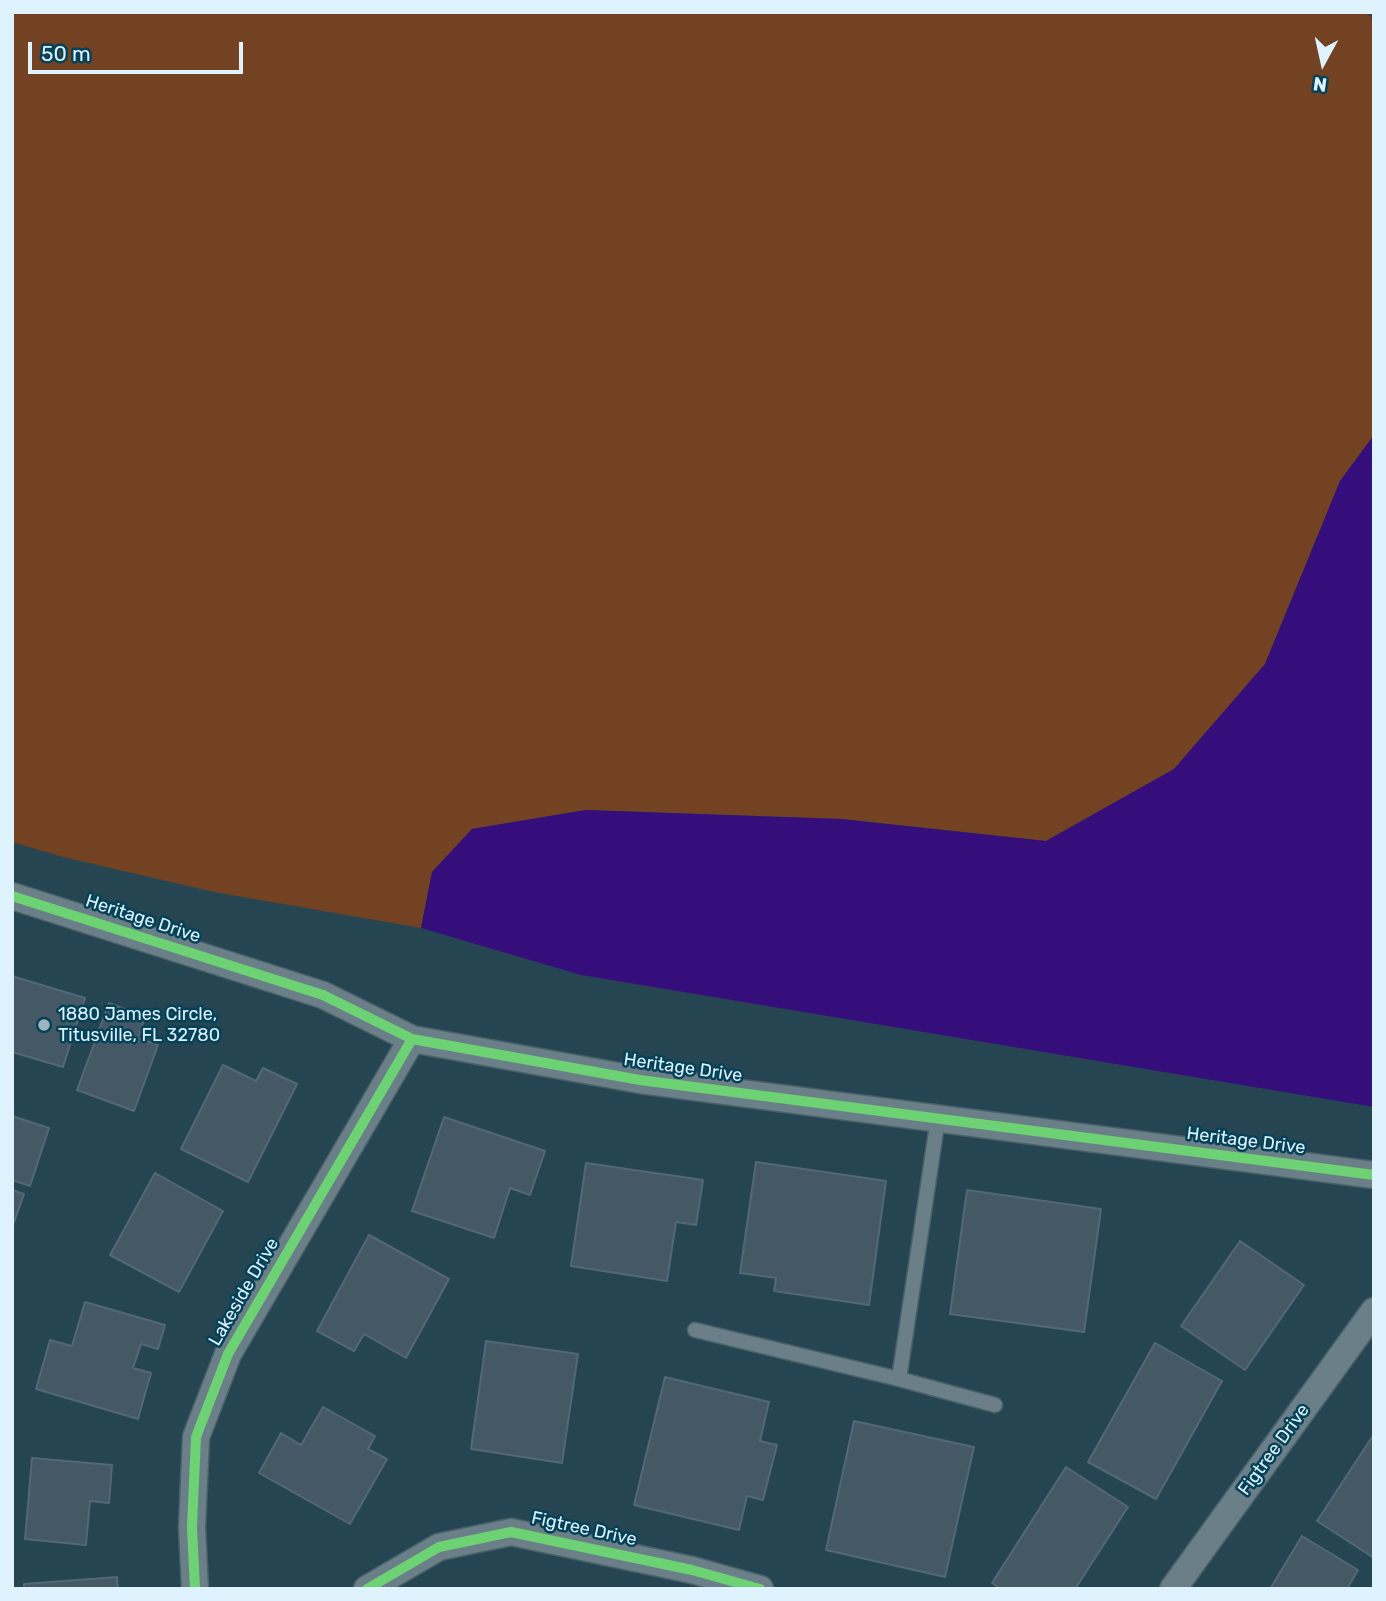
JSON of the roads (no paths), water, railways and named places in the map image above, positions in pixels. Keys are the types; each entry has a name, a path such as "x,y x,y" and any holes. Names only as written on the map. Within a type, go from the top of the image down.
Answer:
{"street":[{"name":"Heritage Drive","path":"12,896 323,995 412,1039 640,1080 1374,1175"},
{"name":"Lakeside Drive","path":"195,1589 192,1527 196,1437 228,1354 412,1039"},
{"name":"Figtree Drive","path":"1173,1589 1374,1311"},
{"name":"Figtree Drive","path":"367,1589 439,1547 511,1532 690,1580 760,1589"}],"lane":[{"path":"899,1379 938,1118"},
{"path":"695,1331 899,1379 995,1405"}],"place":[{"name":"1880 James Circle, Titusville, FL 32780","path":"44,1025"}]}
